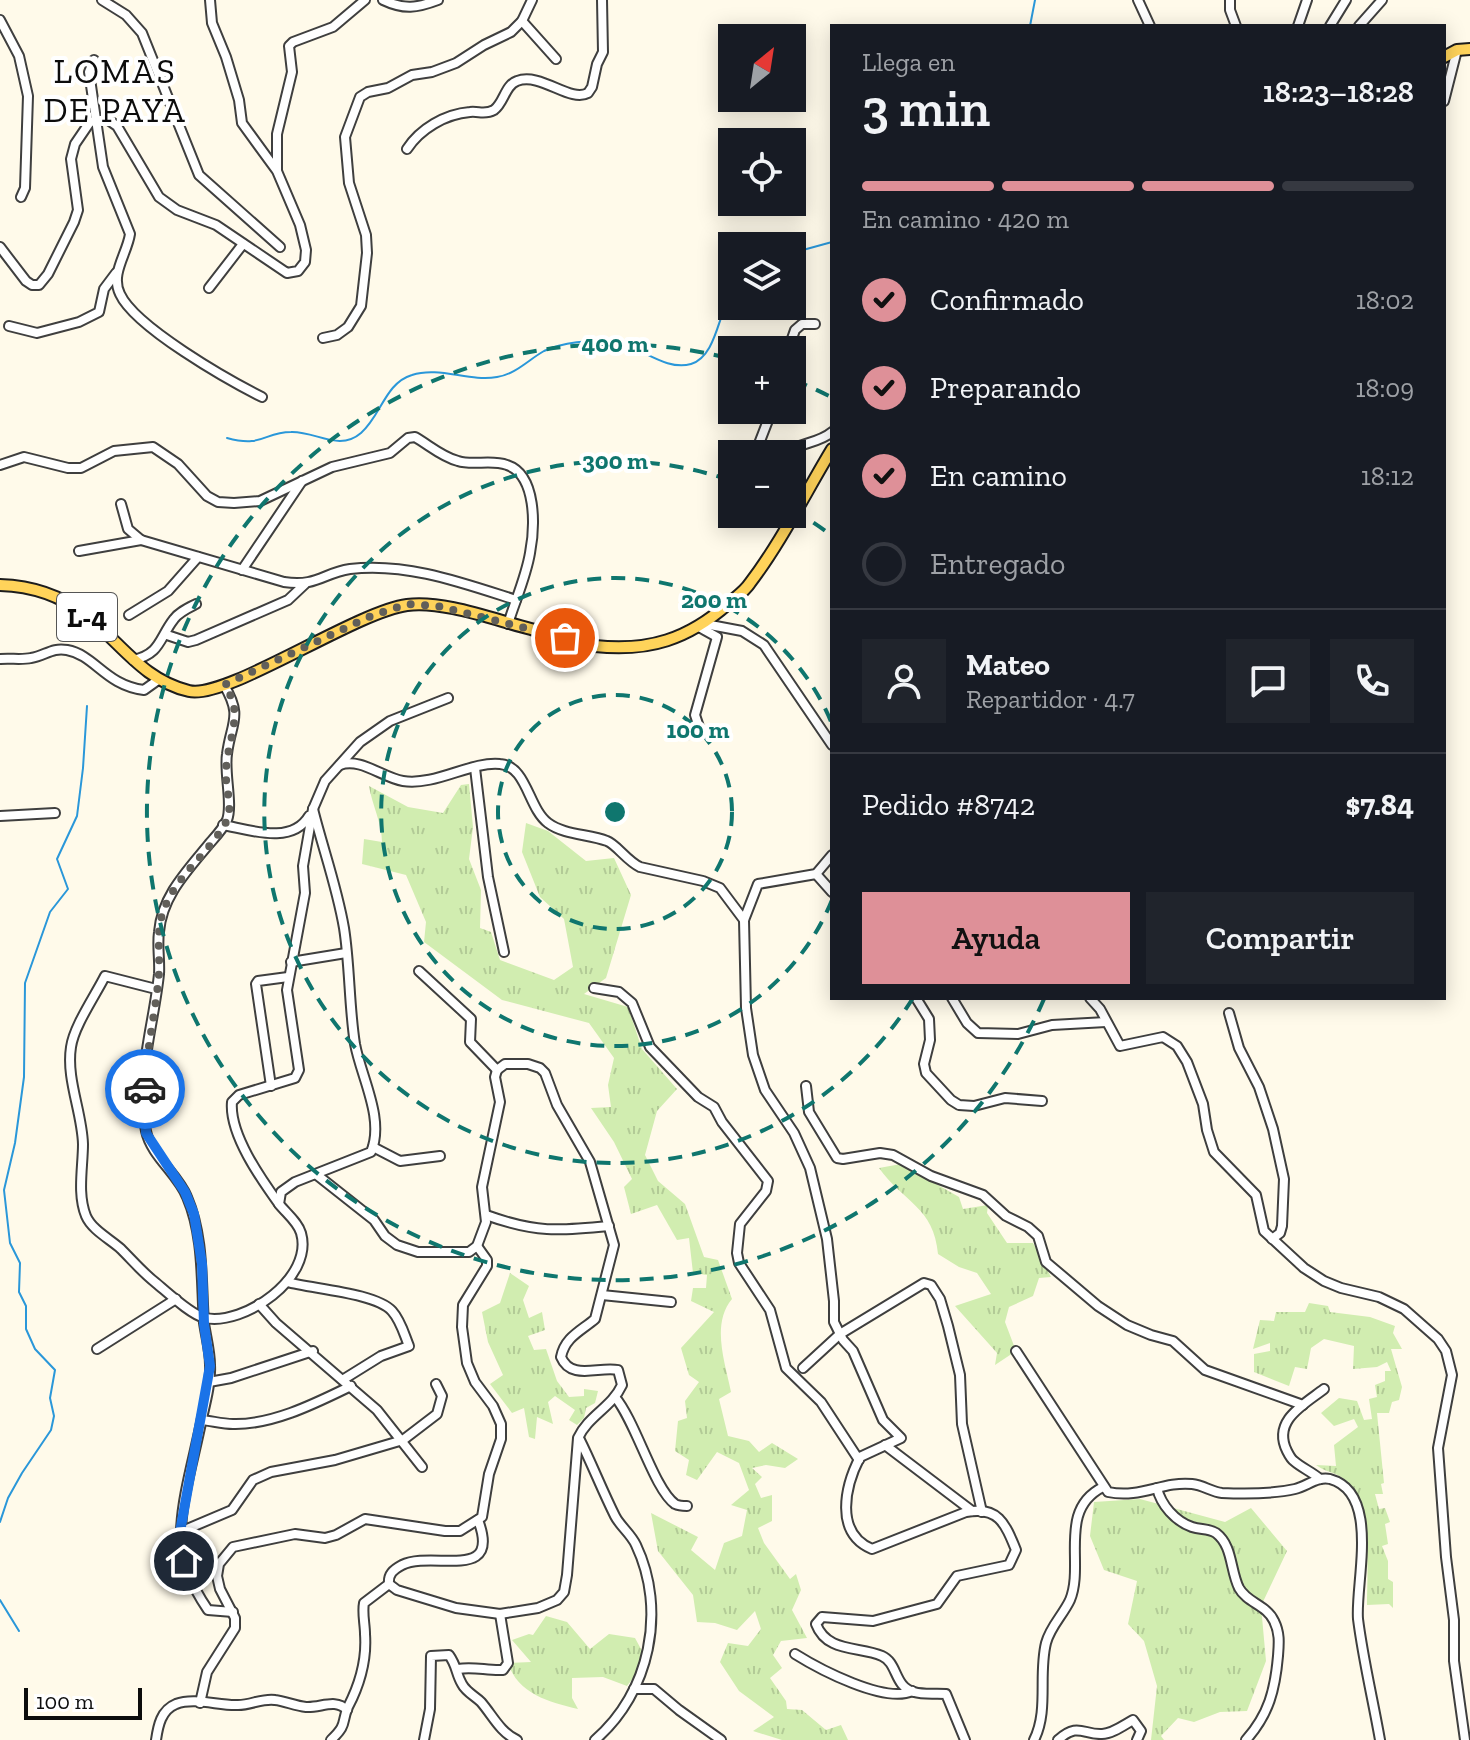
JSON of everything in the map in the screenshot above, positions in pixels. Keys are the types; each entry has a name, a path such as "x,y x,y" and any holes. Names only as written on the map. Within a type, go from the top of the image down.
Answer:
{"main road":[{"path":"1446,56 1457,50 1470,49"},
{"name":"L-4","path":"0,585 25,586 70,605 84,613 132,660 158,680 193,692 224,685 371,616 407,604 437,606 594,646 631,647 664,642 702,626 749,585 830,452"}],"street":[{"path":"102,0 126,15 142,33 199,175 280,247"},
{"path":"0,247 26,281 39,285 53,265 78,210 71,159 75,144 90,122 107,119 117,126 159,197 177,210 216,225 287,273 298,271 305,262 306,250 300,225 277,171 242,123 235,86 212,23 210,0"},
{"path":"277,171 277,134 292,72 289,46 333,27 365,0"},
{"path":"383,0 407,8 421,7 438,0"},
{"path":"323,338 337,335 348,327 361,306 366,235 349,183 345,137 360,97 388,88 412,75 456,63 511,32 522,21 532,0"},
{"path":"407,149 423,130 450,117 470,112 485,113 497,108 510,86 517,81 548,83 582,96 588,93 603,52 602,0"},
{"path":"1138,0 1149,24"},
{"path":"1230,0 1235,24"},
{"path":"1299,24 1307,0"},
{"path":"1331,24 1346,0"},
{"path":"1361,24 1382,0"},
{"path":"0,20 19,56 28,96 25,188 21,197"},
{"path":"522,21 556,59"},
{"path":"1446,93 1457,50"},
{"path":"9,326 37,333 79,322 99,312 104,289 116,273 130,234 103,167 89,72 94,60"},
{"path":"209,288 243,244"},
{"path":"116,273 120,294 142,321 232,382 262,397"},
{"path":"793,336 802,324 815,324"},
{"path":"806,444 821,441 830,434"},
{"path":"0,465 24,457 68,468 81,468 114,451 153,447 172,459 207,496 218,502 260,501 332,467 390,453 408,438 415,437 460,462 498,463 520,472 531,506 532,531 530,554 508,624"},
{"path":"242,570 303,481"},
{"path":"121,504 128,529 141,540 284,582 322,580 347,570 410,571 461,582 516,600"},
{"path":"79,551 141,540"},
{"path":"129,615 168,591 198,557"},
{"path":"167,635 178,640 196,640 288,600 306,583"},
{"path":"132,660 143,658 157,649 173,620 196,604"},
{"path":"678,735 701,733 695,715 717,637 702,626"},
{"path":"702,626 742,631 764,645 830,742"},
{"path":"0,659 31,658 64,649 75,652 127,688 144,690 158,680"},
{"path":"224,685 233,700 235,725 226,759 225,778 230,804 228,819 181,878 162,913 158,933 159,974 146,1064 144,1115 146,1133 185,1192 194,1214 202,1264 210,1366 180,1532 184,1561 199,1598 208,1610 233,1612"},
{"path":"223,825 282,834 294,832 305,823 325,781 360,742 390,721 448,698"},
{"path":"339,765 355,763 387,779 408,782 500,764 510,767 517,772 549,824 611,842 630,862 640,867 703,881 720,888 744,920"},
{"path":"475,768 488,877 504,952"},
{"path":"279,1204 285,1187 371,1152 373,1147 374,1120 355,1044 335,883 313,809"},
{"path":"156,989 105,976 71,1047 82,1136 80,1173 87,1219 141,1271 204,1318 233,1315 259,1304 287,1282 297,1267 303,1242 300,1229 259,1176 237,1131 231,1110 232,1102 239,1095 295,1078 299,1070 287,990 305,893 303,866 313,809"},
{"path":"0,816 55,813"},
{"path":"830,857 816,874 758,884 744,920 746,1008 753,1055 765,1090 794,1133 810,1168 827,1239 834,1322 853,1351 883,1420 901,1438 859,1460 847,1489 846,1507 852,1534 862,1545 872,1549 972,1511 990,1511 1000,1518 1016,1550 1009,1565 957,1576 937,1604 927,1608 873,1621 822,1617 816,1624 820,1633 832,1643 848,1650 882,1656 889,1661 902,1687 946,1694 965,1740"},
{"path":"816,874 830,890"},
{"path":"291,962 346,953"},
{"path":"419,971 471,1019 470,1042 497,1070"},
{"path":"271,1086 256,984 258,981 288,977"},
{"path":"594,988 619,992 632,1003 650,1047 698,1097 714,1107 768,1181 766,1191 740,1224 739,1263 770,1310 786,1368 821,1402 859,1460"},
{"path":"917,1000 929,1019 930,1040 924,1064 926,1073 951,1100 959,1105 974,1106 1005,1098 1042,1101"},
{"path":"953,1000 967,1023 978,1033 1018,1034 1052,1025 1106,1022"},
{"path":"1092,1000 1120,1046 1163,1037 1177,1046 1199,1088 1214,1152 1256,1195 1264,1231 1272,1239 1324,1281 1379,1297 1404,1309 1438,1339 1446,1351 1452,1375 1438,1448 1454,1620 1454,1661 1465,1740"},
{"path":"1229,1013 1239,1048 1259,1087 1273,1129 1284,1179 1282,1226 1280,1233 1272,1239"},
{"path":"317,1175 367,1214 397,1245 418,1252 469,1252 477,1246 486,1215 482,1187 500,1102 495,1077 497,1070 505,1064 528,1064 545,1073 557,1105 590,1162 614,1245 595,1319 572,1335 561,1357 570,1368 580,1371 618,1370 622,1385 578,1438 564,1592 557,1600 538,1608 500,1614 456,1608 397,1590 389,1584 388,1577 393,1570 411,1561 474,1559 479,1554 482,1541 478,1520"},
{"path":"806,1086 809,1112 837,1158 880,1153 893,1155 931,1176 983,1195 1006,1216 1038,1236 1046,1262 1098,1306 1127,1325 1173,1341 1205,1370 1303,1405"},
{"path":"373,1147 400,1161 440,1156"},
{"path":"486,1215 538,1230 562,1232 609,1226"},
{"path":"200,1703 207,1672 235,1628 233,1612 220,1589 217,1576 219,1564 233,1547 295,1534 325,1538 365,1519 460,1531 482,1517 489,1474 501,1439 501,1424 493,1406 475,1382 464,1347 463,1305 487,1266 487,1260 477,1246"},
{"path":"202,1420 253,1423 301,1408 348,1382 381,1356 409,1346 390,1308 377,1300 287,1282"},
{"path":"803,1368 840,1334 924,1283 931,1285 948,1326 960,1375 962,1424 982,1512"},
{"path":"602,1295 671,1302"},
{"path":"97,1349 176,1299"},
{"path":"259,1304 276,1323 313,1351 377,1410 422,1467"},
{"path":"209,1382 231,1378 313,1351"},
{"path":"1016,1351 1108,1492 1133,1495 1157,1488 1195,1484 1219,1493 1261,1492 1295,1489 1326,1478 1342,1484 1353,1499 1360,1520 1363,1557 1358,1617 1380,1740"},
{"path":"180,1532 232,1510 253,1480 271,1472 335,1460 403,1440 437,1414 442,1396 436,1384"},
{"path":"1320,1479 1292,1460 1282,1431 1286,1421 1324,1389"},
{"path":"615,1397 624,1407 667,1495 677,1505 687,1506"},
{"path":"578,1438 617,1520 637,1545 653,1605 647,1660 634,1689 606,1731 595,1740"},
{"path":"885,1445 972,1511"},
{"path":"1034,1740 1041,1727 1042,1666 1046,1640 1070,1599 1075,1571 1074,1532 1086,1503 1103,1487"},
{"path":"1157,1488 1160,1501 1178,1518 1191,1527 1207,1529 1218,1535 1228,1548 1233,1574 1241,1592 1268,1611 1274,1621 1280,1640 1271,1704 1246,1740"},
{"path":"331,1740 341,1731 346,1720 364,1667 364,1603 389,1584"},
{"path":"458,1669 503,1670 508,1663 500,1614"},
{"path":"795,1654 845,1681 903,1696 912,1691"},
{"path":"424,1740 430,1709 431,1656 449,1655 458,1669 459,1680 480,1701 503,1737 517,1740"},
{"path":"634,1689 654,1689 721,1740"},
{"path":"156,1740 161,1717 176,1704 242,1705 274,1699 305,1707 341,1704 347,1710"},
{"path":"1058,1740 1081,1729 1102,1734 1133,1720 1141,1731 1137,1740"},
{"path":"1465,1740 1470,1733"}],"green space":[{"path":"469,784 473,827 469,859 481,890 480,928 491,932 500,960 554,980 573,967 564,919 540,897 522,852 526,823 548,831 586,861 614,858 631,895 606,978 584,994 628,1007 642,1049 677,1089 657,1111 645,1155 658,1181 685,1204 704,1257 718,1260 732,1299 722,1320 721,1332 731,1392 719,1399 728,1436 749,1441 759,1452 772,1443 798,1459 785,1468 766,1465 752,1468 762,1477 755,1484 761,1498 772,1495 772,1521 758,1528 764,1543 790,1579 796,1574 801,1590 792,1610 807,1638 781,1641 773,1655 782,1668 770,1678 786,1701 787,1709 802,1710 826,1730 841,1725 848,1740 782,1740 753,1731 774,1717 739,1691 720,1662 728,1643 748,1646 761,1629 755,1611 737,1630 715,1623 697,1622 693,1595 658,1551 651,1513 698,1537 691,1550 715,1570 724,1543 742,1536 747,1510 731,1505 749,1490 739,1463 717,1452 697,1480 686,1475 689,1460 675,1451 678,1421 687,1418 685,1401 699,1382 689,1375 681,1348 714,1312 691,1301 693,1288 706,1288 707,1275 693,1273 689,1238 677,1240 657,1205 631,1214 624,1187 632,1179 614,1142 591,1108 611,1107 608,1085 614,1058 589,1023 502,1000 424,942 426,922 406,875 362,864 364,839 382,842 369,786 408,807 443,813 461,785"},
{"path":"901,1164 959,1197 963,1209 988,1205 987,1213 1007,1243 1033,1243 1051,1277 1039,1278 1033,1296 1009,1307 1005,1322 1016,1351 995,1365 997,1353 955,1306 991,1294 977,1273 959,1267 938,1254 935,1238 924,1215 879,1168"},
{"path":"510,1273 529,1286 523,1300 529,1318 542,1312 545,1330 528,1336 534,1350 546,1349 557,1381 569,1397 584,1396 584,1389 598,1391 595,1403 586,1408 584,1418 577,1425 569,1420 575,1410 555,1396 548,1402 553,1424 537,1417 535,1439 529,1437 524,1408 512,1413 490,1384 503,1375 488,1342 482,1312 500,1303"},
{"path":"1309,1303 1328,1306 1330,1312 1370,1317 1395,1326 1393,1333 1402,1349 1391,1349 1402,1387 1399,1400 1392,1402 1389,1413 1377,1413 1384,1483 1381,1484 1383,1494 1375,1494 1379,1509 1385,1508 1390,1522 1385,1524 1388,1544 1382,1546 1388,1561 1388,1579 1393,1582 1393,1608 1389,1604 1367,1605 1366,1538 1360,1503 1344,1479 1316,1465 1336,1466 1334,1445 1358,1427 1354,1419 1334,1426 1321,1413 1339,1398 1357,1401 1364,1420 1372,1419 1369,1399 1377,1397 1375,1385 1385,1381 1385,1371 1391,1371 1387,1362 1377,1367 1353,1369 1354,1346 1324,1339 1311,1348 1307,1369 1295,1367 1289,1386 1254,1372 1254,1354 1270,1351 1270,1343 1253,1349 1260,1320 1274,1321 1276,1312 1305,1312"},
{"path":"1140,1499 1225,1522 1251,1508 1287,1551 1261,1606 1266,1661 1247,1711 1220,1712 1194,1722 1178,1718 1161,1736 1164,1740 1151,1740 1157,1686 1144,1641 1128,1624 1137,1581 1104,1570 1090,1536 1094,1502"},
{"path":"546,1616 567,1622 590,1649 609,1634 635,1638 647,1660 627,1686 603,1677 572,1678 572,1698 578,1709 546,1700 519,1682 508,1663 531,1662 512,1640 533,1635"}],"waterway":[{"path":"1030,24 1035,0"},
{"path":"806,249 830,243"},
{"path":"227,438 248,441 291,432 344,441 361,433 395,385 412,375 433,372 476,378 497,377 516,370 551,348 585,341 620,343 671,364 691,364 700,359 712,343 720,320"},
{"path":"0,1522 8,1498 51,1430 54,1416 50,1398 55,1370 35,1349 26,1329 26,1306 19,1292 20,1263 10,1243 4,1190 15,1143 24,1077 25,983 50,912 68,889 57,859 77,816 87,706"},
{"path":"0,1600 19,1631"}],"way so far":[{"path":"145,1089 150,1025 159,974 158,933 162,913 181,878 228,819 230,804 225,778 226,759 235,725 235,709 224,685 371,616 407,604 437,606 565,638"}],"district":[{"name":"LOMAS DE PAYA","path":"115,90"}],"route":[{"path":"145,1089 146,1133 151,1145 185,1192 194,1214 202,1264 204,1324 210,1366 207,1397 180,1532 184,1561"}]}
